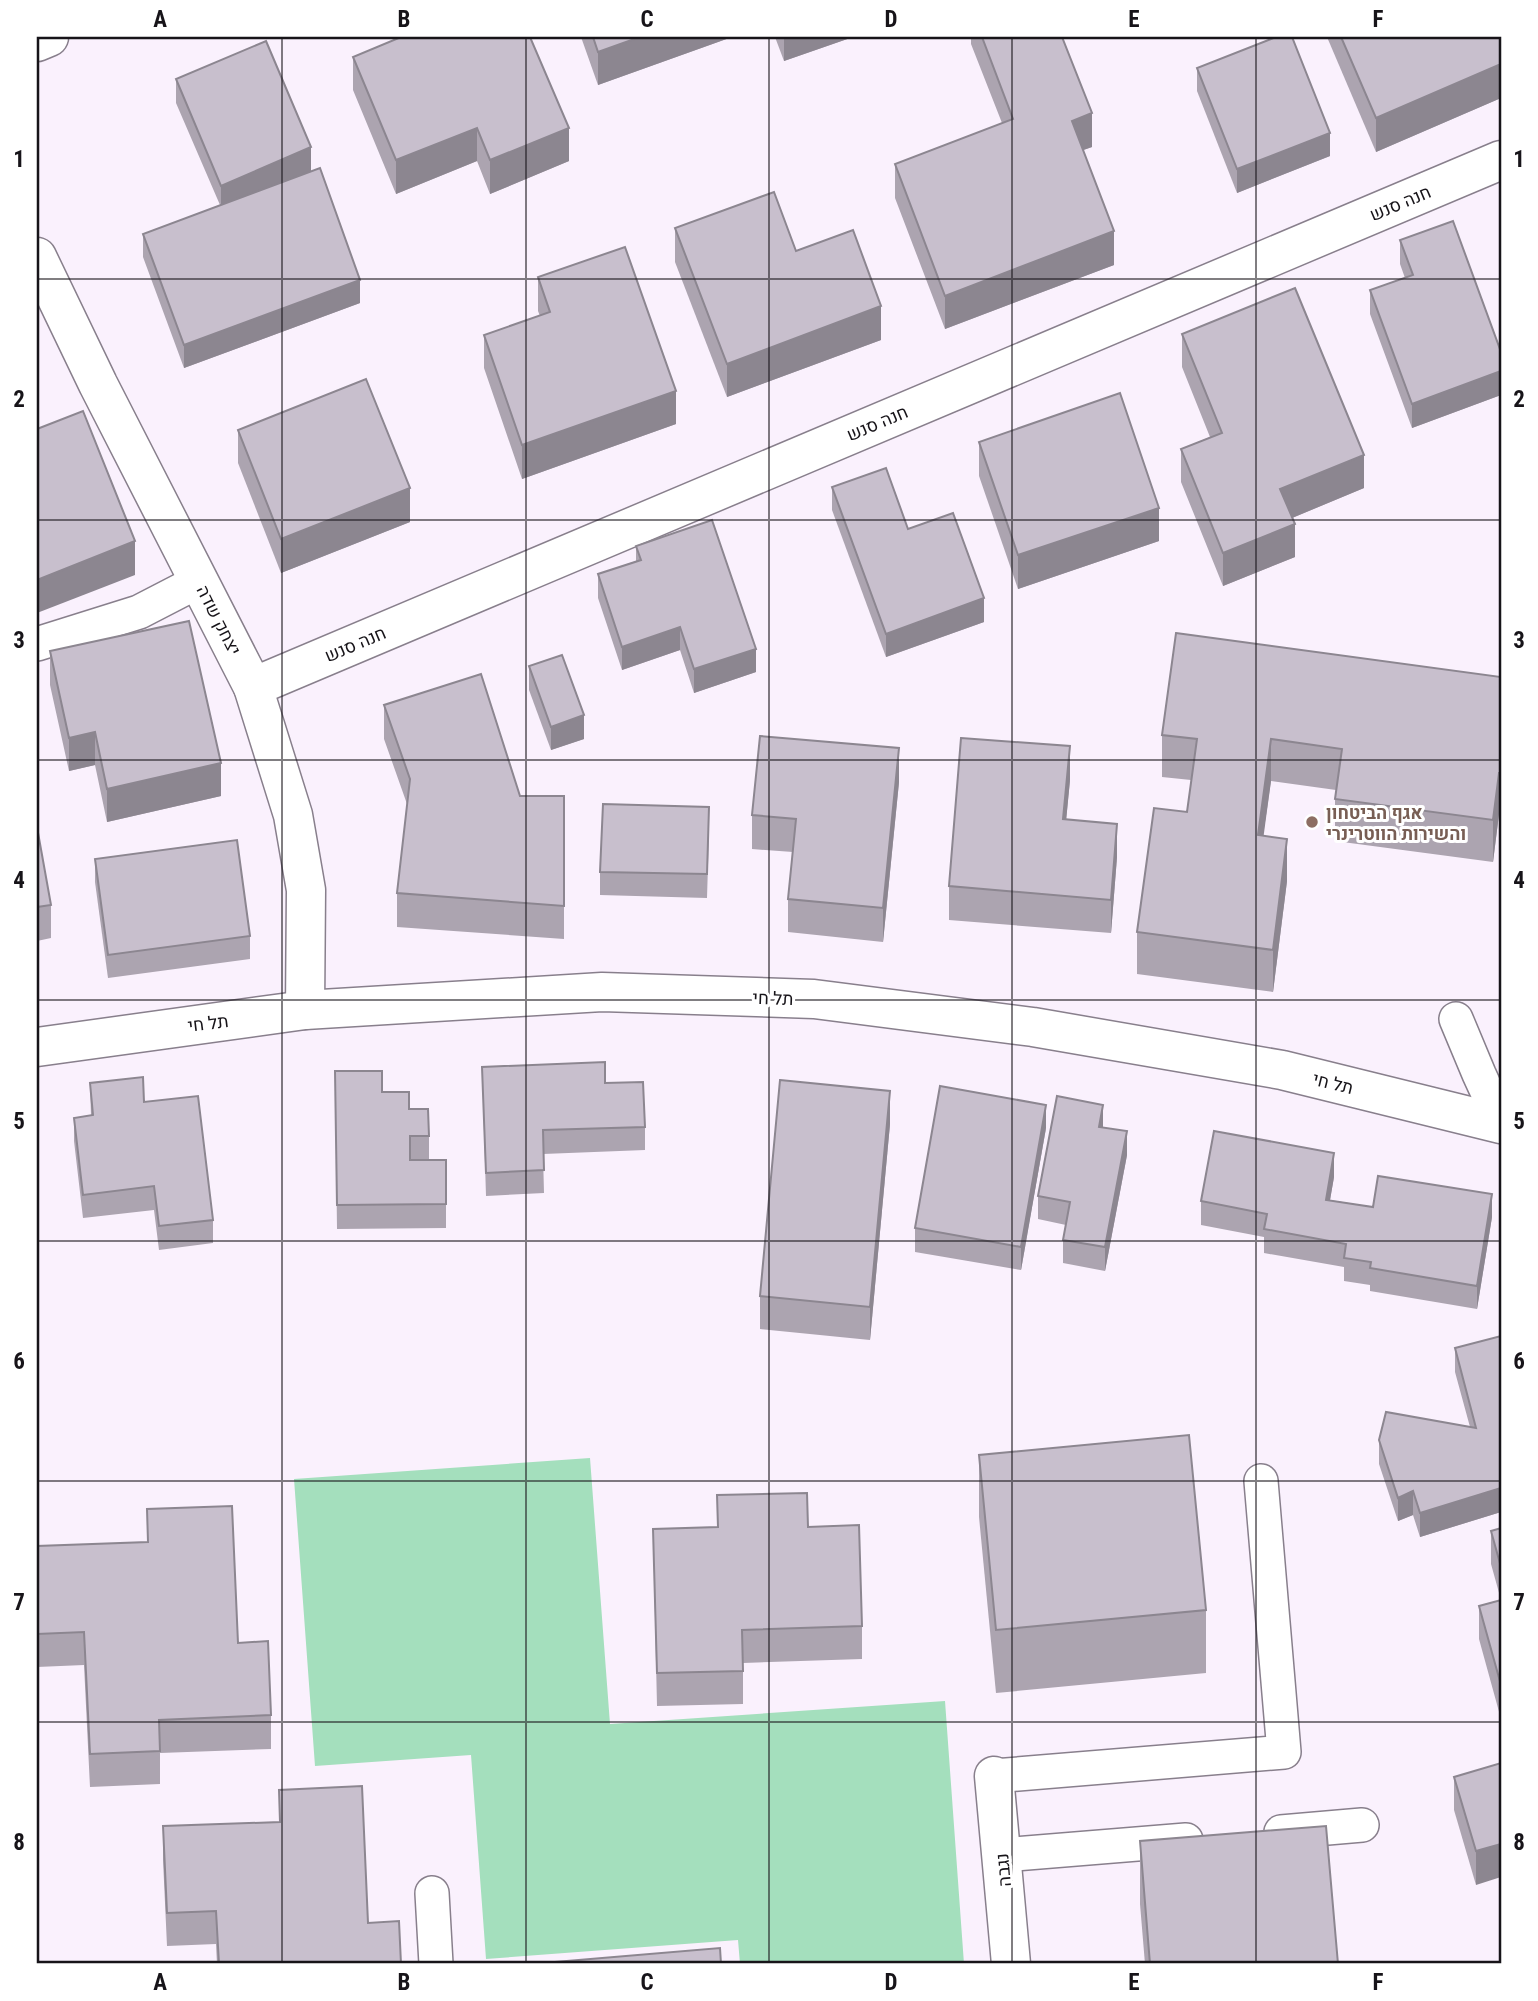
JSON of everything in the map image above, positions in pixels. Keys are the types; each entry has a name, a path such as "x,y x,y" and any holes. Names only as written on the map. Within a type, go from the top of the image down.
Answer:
{"street":[{"path":"37,42 49,37"},
{"name":"חנה סנש","path":"253,687 1501,160"},
{"name":"יצחק שדה","path":"37,257 98,384 253,687 293,815 306,890 305,1010"},
{"name":"תל חי","path":"37,1047 305,1010 602,992 814,999 1033,1027 1282,1070 1501,1123"},
{"name":"נגבה","path":"994,1776 1011,1964"}],"lane":[{"path":"37,644 139,612 199,581"},
{"path":"1456,1019 1501,1123"},
{"path":"994,1776 1284,1752 1261,1481"},
{"path":"1251,1835 1363,1825"},
{"path":"1002,1855 1210,1838"},
{"path":"432,1893 436,1964"}],"green space":[{"path":"590,1458 610,1724 945,1701 964,1964 740,1964 738,1940 486,1959 471,1755 315,1766 294,1479"}],"building":[{"path":"401,37 530,37 569,128 490,160 477,128 396,160 353,57"},
{"path":"593,37 640,37 598,52"},
{"path":"982,37 1062,37 1092,113 1072,121 1114,231 945,296 895,164 1013,119"},
{"path":"1276,37 1292,37 1330,133 1237,169 1197,68"},
{"path":"1341,37 1501,37 1501,64 1376,118"},
{"path":"266,41 311,147 221,186 176,79"},
{"path":"320,168 360,280 184,345 143,234"},
{"path":"774,192 796,251 853,230 881,306 727,364 675,228"},
{"path":"1453,221 1501,352 1501,371 1412,404 1370,290 1413,275 1400,240"},
{"path":"625,247 676,391 522,445 484,335 550,312 538,277"},
{"path":"1295,288 1364,455 1280,489 1295,524 1223,553 1181,449 1222,433 1182,334"},
{"path":"366,379 410,488 281,539 238,430"},
{"path":"1120,393 1159,508 1018,555 979,442"},
{"path":"83,411 135,541 37,580 37,429"},
{"path":"886,468 908,529 953,513 984,598 886,634 832,487"},
{"path":"712,520 756,649 694,669 680,627 622,647 598,574 641,560 636,546"},
{"path":"189,621 221,763 107,789 95,732 69,738 50,651"},
{"path":"1176,633 1501,677 1501,773 1493,820 1335,799 1342,749 1271,739 1258,835 1287,839 1273,950 1137,932 1154,808 1187,812 1197,739 1162,735"},
{"path":"562,655 584,715 551,727 529,666"},
{"path":"481,674 520,796 564,796 564,906 397,893 410,779 384,705"},
{"path":"760,736 899,748 883,908 788,899 796,819 752,815"},
{"path":"961,738 1070,746 1063,819 1117,824 1111,900 949,886"},
{"path":"603,804 709,807 707,874 600,872"},
{"path":"37,827 51,905 37,907"},
{"path":"237,840 250,936 108,955 95,859"},
{"path":"605,1062 605,1083 643,1082 645,1127 543,1130 544,1170 486,1173 482,1067"},
{"path":"335,1071 382,1071 382,1092 409,1092 409,1109 428,1109 429,1136 410,1136 410,1160 446,1160 446,1204 337,1205"},
{"path":"143,1077 144,1102 198,1096 213,1220 159,1226 154,1186 83,1195 74,1118 93,1115 90,1083"},
{"path":"780,1080 890,1091 870,1307 760,1296"},
{"path":"940,1086 1046,1105 1021,1247 915,1228"},
{"path":"1057,1096 1103,1105 1099,1127 1127,1131 1105,1247 1063,1240 1070,1202 1038,1196"},
{"path":"1214,1131 1334,1153 1326,1200 1373,1207 1378,1176 1492,1194 1477,1286 1370,1268 1371,1262 1344,1258 1346,1244 1264,1229 1267,1214 1201,1201"},
{"path":"1501,1336 1501,1488 1420,1513 1413,1491 1398,1498 1379,1440 1386,1412 1476,1428 1455,1348"},
{"path":"1189,1435 1206,1610 996,1630 979,1455"},
{"path":"807,1493 808,1527 859,1525 862,1626 742,1630 743,1671 657,1673 653,1529 718,1527 717,1495"},
{"path":"232,1506 238,1643 268,1641 271,1715 159,1720 160,1751 90,1754 84,1632 37,1634 37,1546 148,1542 147,1509"},
{"path":"1501,1528 1501,1567 1491,1531"},
{"path":"1501,1600 1501,1685 1479,1606"},
{"path":"1501,1763 1501,1844 1476,1851 1454,1777"},
{"path":"362,1786 368,1923 399,1921 401,1964 219,1964 216,1911 167,1913 163,1826 280,1822 279,1790"},
{"path":"1326,1826 1338,1964 1150,1964 1140,1841"},
{"path":"720,1948 721,1964 531,1964"}],"place":[{"name":"אגף הביטחון והשירות הווטרינרי","path":"1312,822"}]}
